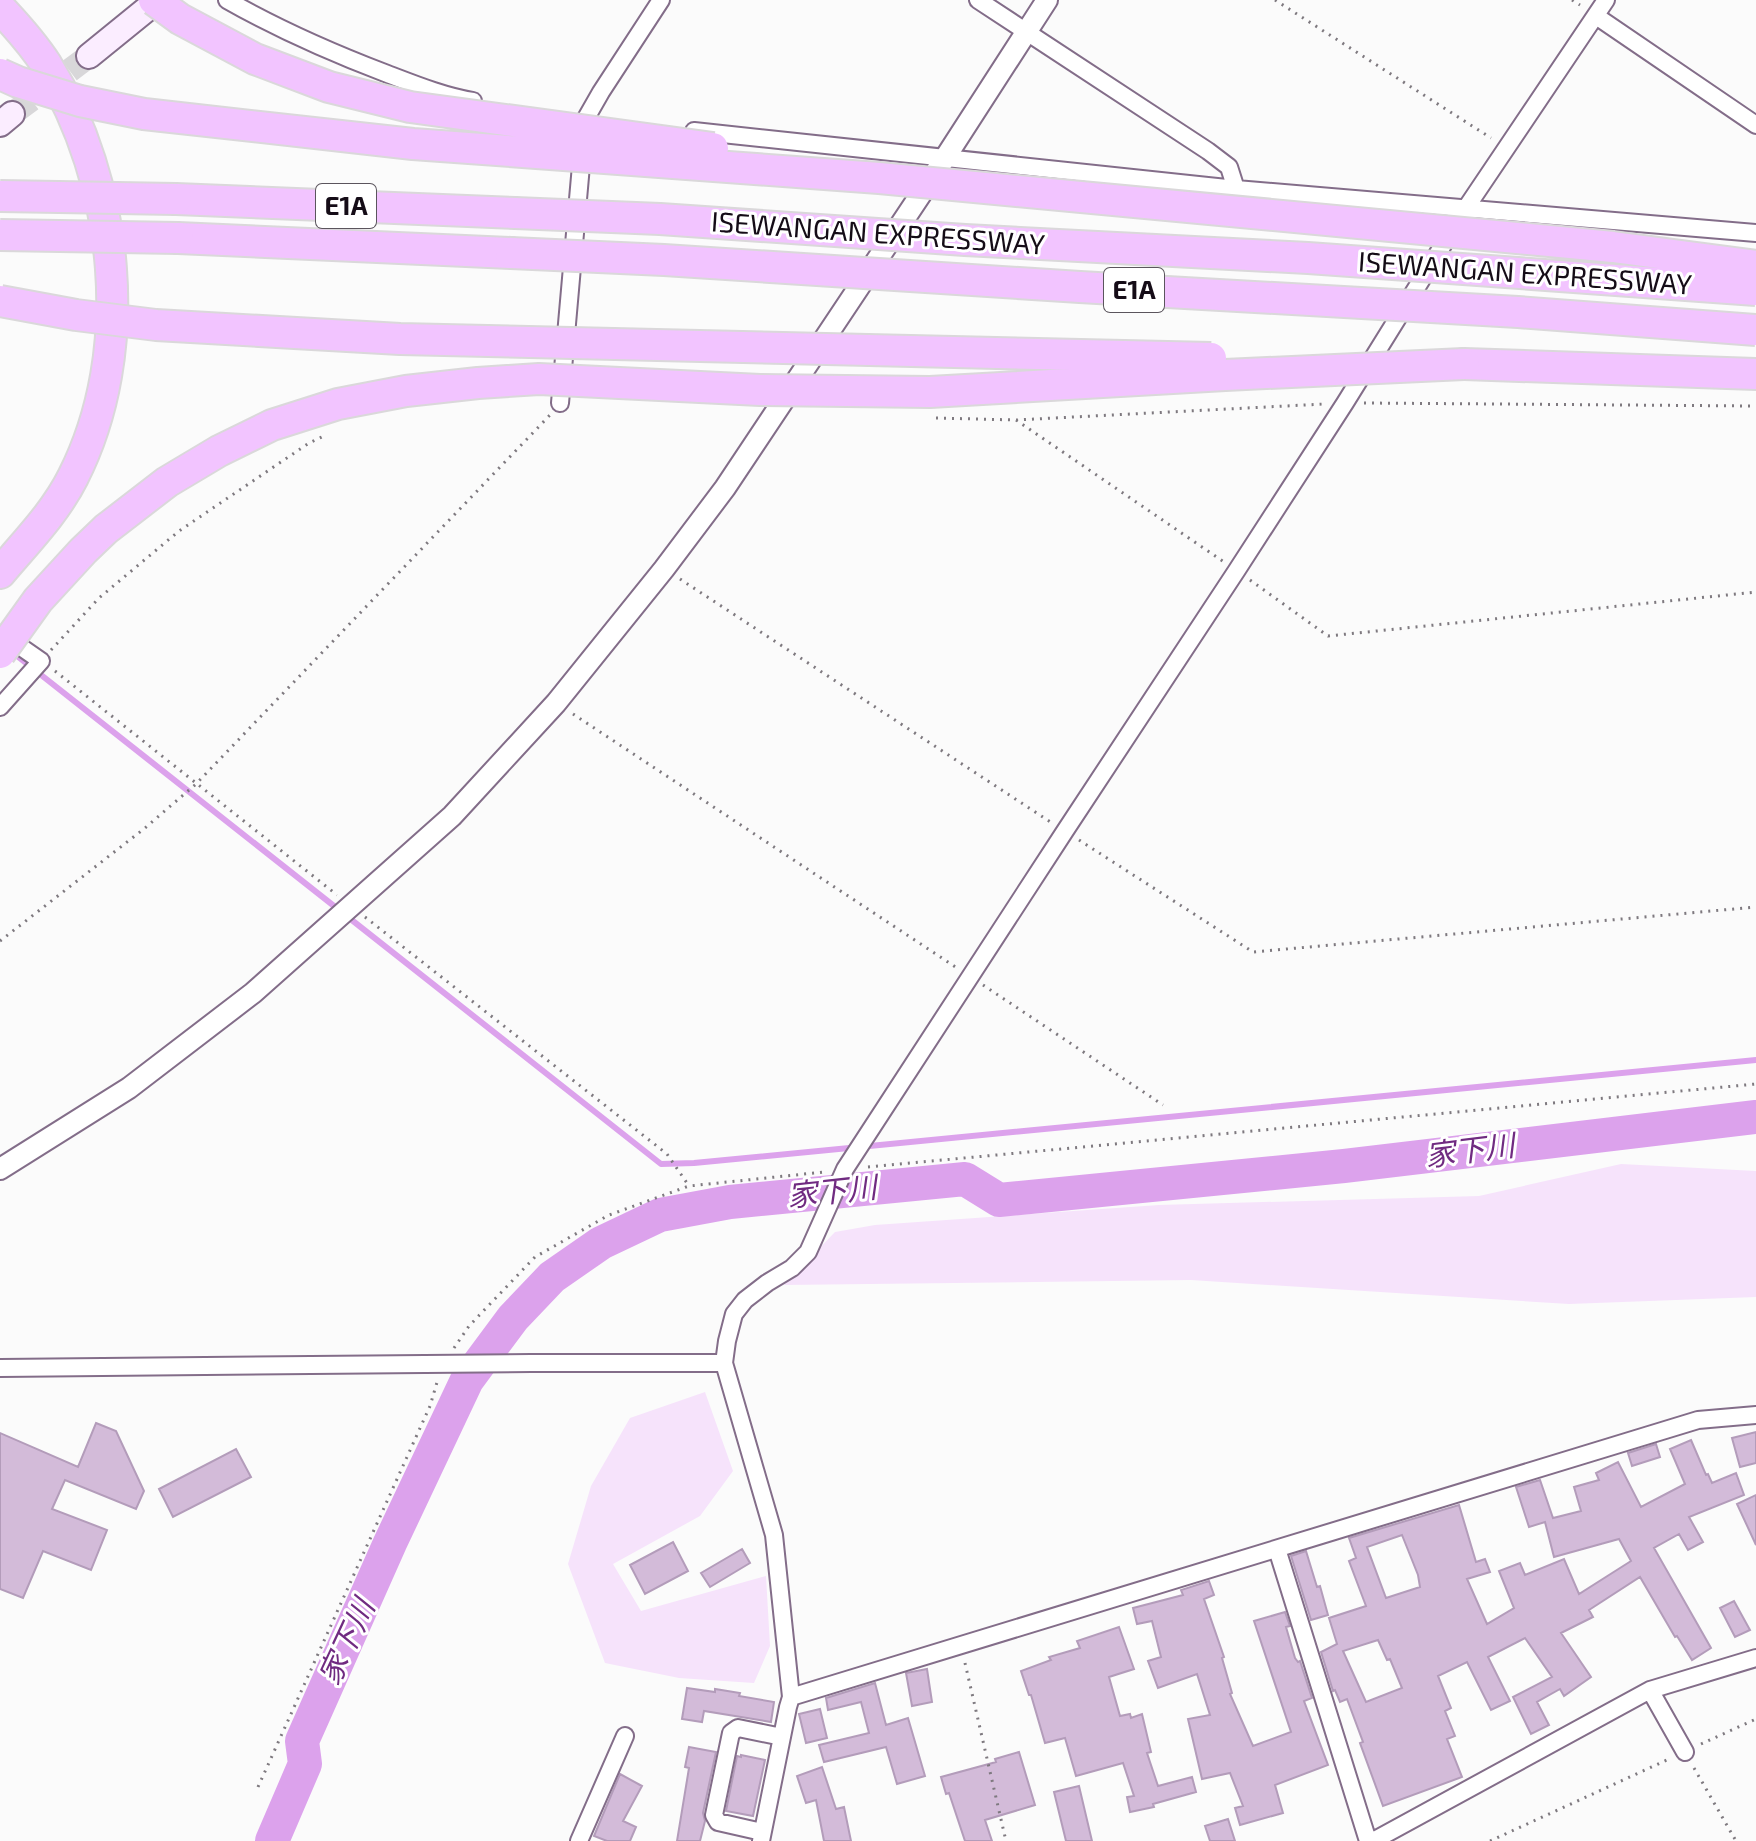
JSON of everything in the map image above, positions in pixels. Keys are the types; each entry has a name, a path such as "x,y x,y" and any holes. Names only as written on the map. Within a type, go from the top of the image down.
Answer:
{"highway":[{"path":"156,0 180,19 255,59 329,87 410,107 772,157 879,178"},
{"path":"0,8 46,64 77,123 104,218 113,300 104,388 74,474 58,505 0,573"},
{"path":"0,74 80,101 144,114 413,144 879,178 1598,245 1756,266"},
{"name":"ISEWANGAN EXPRESSWAY","path":"0,196 176,199 660,219 965,240 1308,258 1756,290"},
{"name":"ISEWANGAN EXPRESSWAY","path":"0,235 178,238 664,260 1503,311 1756,330"},
{"path":"0,301 156,325 400,339 1464,364 1756,374"},
{"path":"0,653 38,600 83,551 106,529 167,482 219,451 272,425 338,404 406,391 539,379 760,390 930,392 1464,364"}],"main road":[{"path":"89,56 156,0"}],"street":[{"path":"227,0 308,42 455,98 585,120 1236,189 1756,233"},
{"path":"560,403 585,120 661,0"},
{"path":"978,0 1208,151 1229,167 1236,189"},
{"path":"0,1169 129,1088 253,993 452,816 556,703 725,488 1047,0"},
{"path":"782,1737 738,1728 731,1733 714,1815 718,1822 762,1836 791,1697 774,1535 724,1363 734,1314 745,1300 792,1268 808,1252 845,1169 1345,403 1466,208 1606,0"},
{"path":"1596,16 1756,125"},
{"path":"0,633 41,661 0,707"},
{"path":"0,1368 724,1363"},
{"path":"791,1697 1698,1420 1756,1415"},
{"path":"1277,1549 1370,1841 1650,1690 1756,1658"},
{"path":"1650,1690 1685,1752"},
{"path":"579,1841 625,1736"}],"path":[{"path":"1275,0 1507,148"},
{"path":"0,941 145,828 196,784 560,403"},
{"path":"1756,406 1345,403 1016,420 1237,570 1328,636 1756,592"},
{"path":"323,436 179,531 99,598 41,661 667,1154 689,1186"},
{"path":"664,569 1253,952 1756,907"},
{"path":"556,703 1163,1105"},
{"path":"258,1787 430,1406 442,1364 469,1326 535,1257 609,1215 689,1186 1756,1084"},
{"path":"960,1644 1006,1841"},
{"path":"1490,1841 1756,1719"},
{"path":"1685,1752 1736,1841"}],"shaded area":[{"path":"1621,1164 1756,1171 1756,1297 1569,1304 1191,1280 784,1285 835,1232 875,1225 1159,1205 1479,1196"},
{"path":"705,1392 733,1471 700,1516 613,1564 641,1611 766,1576 770,1646 754,1683 679,1678 605,1663 568,1564 591,1486 630,1418"}],"building":[{"path":"96,1423 116,1431 144,1491 136,1509 65,1480 52,1509 107,1530 91,1570 43,1551 23,1598 0,1589 0,1433 78,1467"},
{"path":"1756,1432 1756,1463 1740,1467 1732,1438"},
{"path":"1691,1440 1712,1483 1736,1473 1744,1495 1689,1517 1703,1542 1688,1550 1679,1534 1654,1548 1711,1648 1692,1660 1640,1577 1589,1610 1593,1617 1561,1633 1591,1677 1564,1696 1560,1689 1537,1702 1549,1725 1531,1734 1513,1697 1552,1677 1525,1638 1488,1657 1510,1701 1491,1710 1467,1662 1438,1676 1451,1708 1445,1711 1455,1736 1447,1739 1462,1777 1383,1806 1347,1699 1340,1702 1333,1691 1321,1652 1337,1644 1329,1618 1366,1606 1349,1561 1356,1558 1349,1538 1459,1505 1476,1562 1485,1559 1490,1572 1467,1579 1487,1624 1514,1608 1499,1571 1520,1563 1525,1575 1564,1559 1579,1594 1631,1561 1619,1539 1554,1557 1545,1522 1529,1527 1516,1487 1540,1480 1553,1518 1581,1511 1574,1487 1599,1480 1596,1473 1618,1462 1641,1507 1685,1484 1670,1449","holes":["1402,1535 1420,1587 1386,1598 1367,1547","1378,1640 1402,1688 1366,1702 1343,1651"]},
{"path":"1656,1444 1660,1457 1632,1466 1628,1453"},
{"path":"236,1449 251,1477 173,1517 159,1489"},
{"path":"1756,1495 1756,1545 1737,1504"},
{"path":"673,1542 688,1571 645,1594 630,1565"},
{"path":"742,1549 750,1563 710,1587 701,1573"},
{"path":"1306,1551 1328,1615 1311,1620 1291,1556"},
{"path":"1209,1581 1214,1595 1204,1599 1224,1657 1230,1694 1253,1746 1291,1732 1254,1621 1285,1612 1295,1658 1300,1661 1312,1698 1304,1701 1328,1765 1275,1785 1283,1813 1240,1825 1235,1808 1243,1806 1230,1773 1202,1779 1188,1719 1210,1715 1197,1674 1158,1688 1148,1661 1161,1657 1152,1621 1137,1624 1133,1608 1183,1595 1181,1590"},
{"path":"1734,1601 1750,1630 1735,1637 1720,1608"},
{"path":"1119,1627 1134,1669 1109,1677 1120,1716 1130,1714 1131,1718 1142,1714 1151,1752 1147,1753 1158,1786 1192,1777 1196,1792 1130,1812 1127,1797 1134,1796 1123,1763 1076,1776 1065,1738 1045,1743 1021,1671 1051,1660 1049,1657 1080,1648 1077,1641"},
{"path":"927,1669 932,1702 912,1706 906,1673"},
{"path":"875,1683 886,1725 908,1718 925,1776 897,1784 886,1747 824,1762 819,1745 869,1733 861,1702 828,1710 826,1698"},
{"path":"687,1688 740,1693 739,1696 774,1702 771,1722 704,1711 702,1722 682,1719"},
{"path":"820,1709 827,1738 806,1743 799,1714"},
{"path":"689,1747 716,1752 700,1841 677,1841 689,1768 685,1767"},
{"path":"1019,1752 1035,1805 985,1820 992,1841 965,1841 941,1777 996,1762 995,1759"},
{"path":"737,1756 765,1760 753,1816 726,1811"},
{"path":"822,1767 836,1809 844,1807 851,1841 824,1841 816,1800 806,1803 797,1776"},
{"path":"620,1774 642,1786 623,1821 636,1827 630,1841 607,1841 594,1836"},
{"path":"1079,1786 1092,1841 1066,1841 1054,1792"},
{"path":"1228,1819 1235,1841 1210,1841 1205,1826"}],"waterway":[{"path":"12,652 661,1164 1756,1060"},
{"name":"家下川","path":"272,1841 305,1764 302,1741 467,1380 513,1318 552,1277 601,1243 660,1215 730,1202 965,1179 999,1200 1344,1166 1756,1117"}],"tunnel":[{"path":"12,114 89,56"}]}
